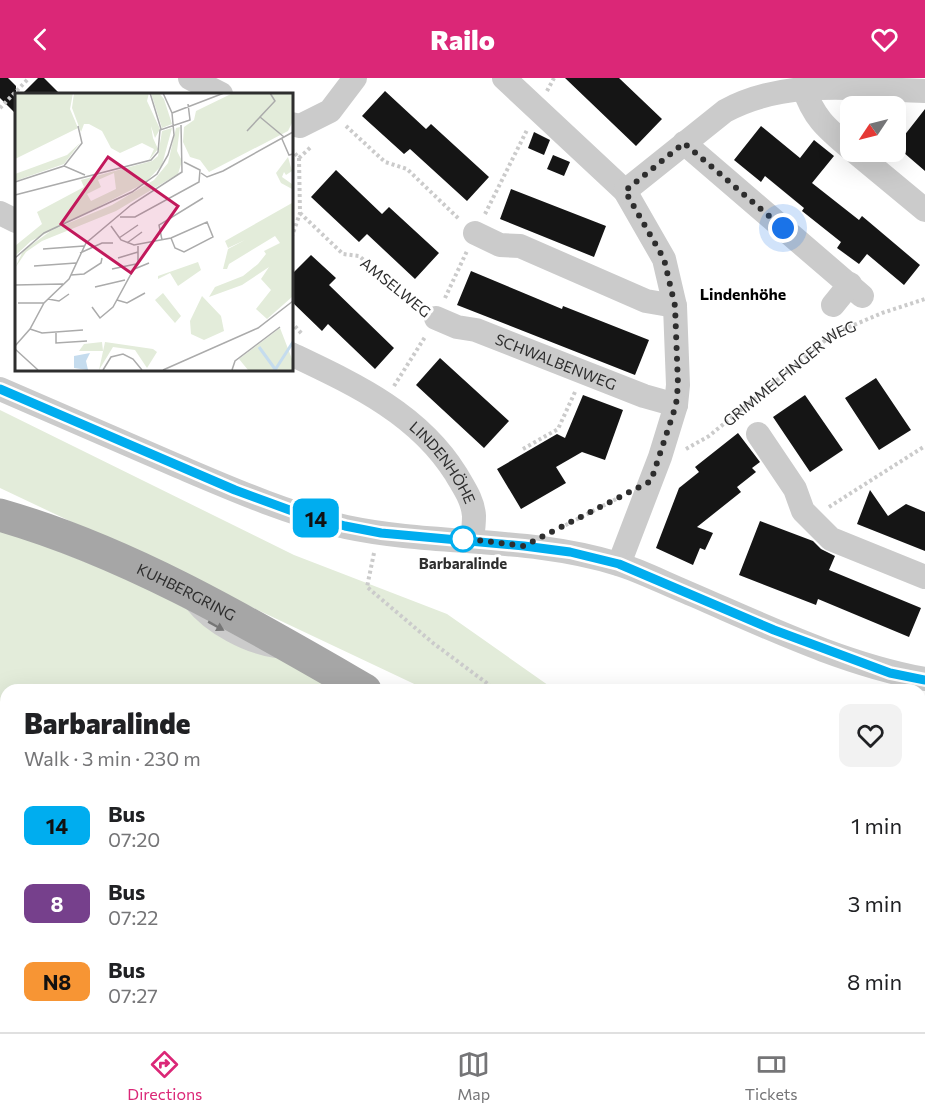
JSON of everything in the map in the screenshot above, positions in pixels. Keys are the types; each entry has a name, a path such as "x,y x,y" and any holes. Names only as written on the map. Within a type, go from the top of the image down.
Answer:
{"main road":[{"name":"KUHBERGRING","path":"0,515 28,523 175,585 354,684"}],"street":[{"path":"190,78 218,93"},
{"path":"292,124 300,126 330,111 355,78"},
{"path":"504,78 625,191 664,259 675,306 678,385 676,405 660,457 619,564"},
{"path":"625,191 742,100 767,91 803,86 884,84 925,91"},
{"path":"803,86 809,104 820,123 840,140"},
{"path":"684,143 856,290 833,305"},
{"path":"867,162 925,210"},
{"path":"0,213 15,220"},
{"path":"475,233 501,245 520,246 646,301 675,306"},
{"name":"SCHWALBENWEG","path":"436,318 457,327 476,330 676,405"},
{"path":"292,355 384,402"},
{"path":"0,389 235,490 295,512 381,533 472,539 570,552 619,564 774,630 890,673 925,680"},
{"name":"LINDENHÖHE","path":"384,402 416,425 449,464 469,496 474,516 472,539"},
{"path":"758,434 795,489 803,511 831,539 925,577"}],"path":[{"path":"0,108 30,78"},
{"path":"384,402 436,318 475,233 538,109"},
{"path":"330,111 385,162 406,169 475,233"},
{"path":"292,150 299,158 300,213 292,236"},
{"name":"AMSELWEG","path":"300,213 343,254 359,256 425,312 436,318"},
{"name":"GRIMMELFINGER WEG","path":"660,457 676,455 709,436 833,334 882,313 925,299"},
{"path":"523,449 558,429 584,372"},
{"path":"813,522 820,512 925,446"},
{"path":"524,546 651,481"},
{"path":"381,533 372,559 367,587 433,643 488,684"}],"green space":[{"path":"0,410 294,555 447,614 546,684 414,684 0,488"},
{"path":"0,528 138,583 327,684 0,684"}],"building":[{"path":"0,78 8,78 16,86 15,113 0,98"},
{"path":"38,78 44,78 59,93 23,93"},
{"path":"565,78 619,78 662,119 636,146"},
{"path":"385,91 426,129 431,124 489,177 467,201 410,149 404,154 362,116"},
{"path":"925,109 925,171 906,155 906,133"},
{"path":"761,126 800,158 814,140 834,156 812,183 859,220 862,216 920,265 904,285 867,254 859,264 837,248 841,242 802,211 804,208 765,176 761,182 734,160"},
{"path":"534,132 550,140 544,155 528,148"},
{"path":"553,155 570,162 564,176 547,169"},
{"path":"336,170 382,214 389,207 439,253 415,279 367,234 359,242 311,197"},
{"path":"511,189 606,226 594,257 500,219"},
{"path":"311,255 336,278 329,285 394,348 375,369 328,324 322,331 292,302 292,274"},
{"path":"471,271 562,309 563,306 649,340 635,375 457,305"},
{"path":"440,358 509,421 484,448 416,385"},
{"path":"876,378 911,430 879,450 845,398"},
{"path":"583,395 623,410 605,460 582,452 556,467 566,483 521,509 497,469 557,434 565,438"},
{"path":"805,395 843,450 810,472 773,417"},
{"path":"738,433 760,462 752,468 756,472 737,487 741,492 697,527 713,533 705,550 700,548 693,565 656,548 679,488 699,472 695,467"},
{"path":"870,490 888,516 906,504 925,512 925,551 857,524"},
{"path":"760,521 813,541 821,549 835,556 829,570 921,608 909,637 818,599 816,605 739,575"}],"bus line":[{"name":"14","path":"0,389 235,490 295,512 381,533 472,539 570,552 619,564 774,630 890,673 925,680"}],"place":[{"name":"Barbaralinde","path":"463,539"}],"district":[{"name":"Lindenhöhe","path":"743,293"}],"route":[{"path":"463,539 461,538 524,546 651,481 676,405 678,385 675,306 664,259 645,222 625,191 684,143 783,228"}]}
